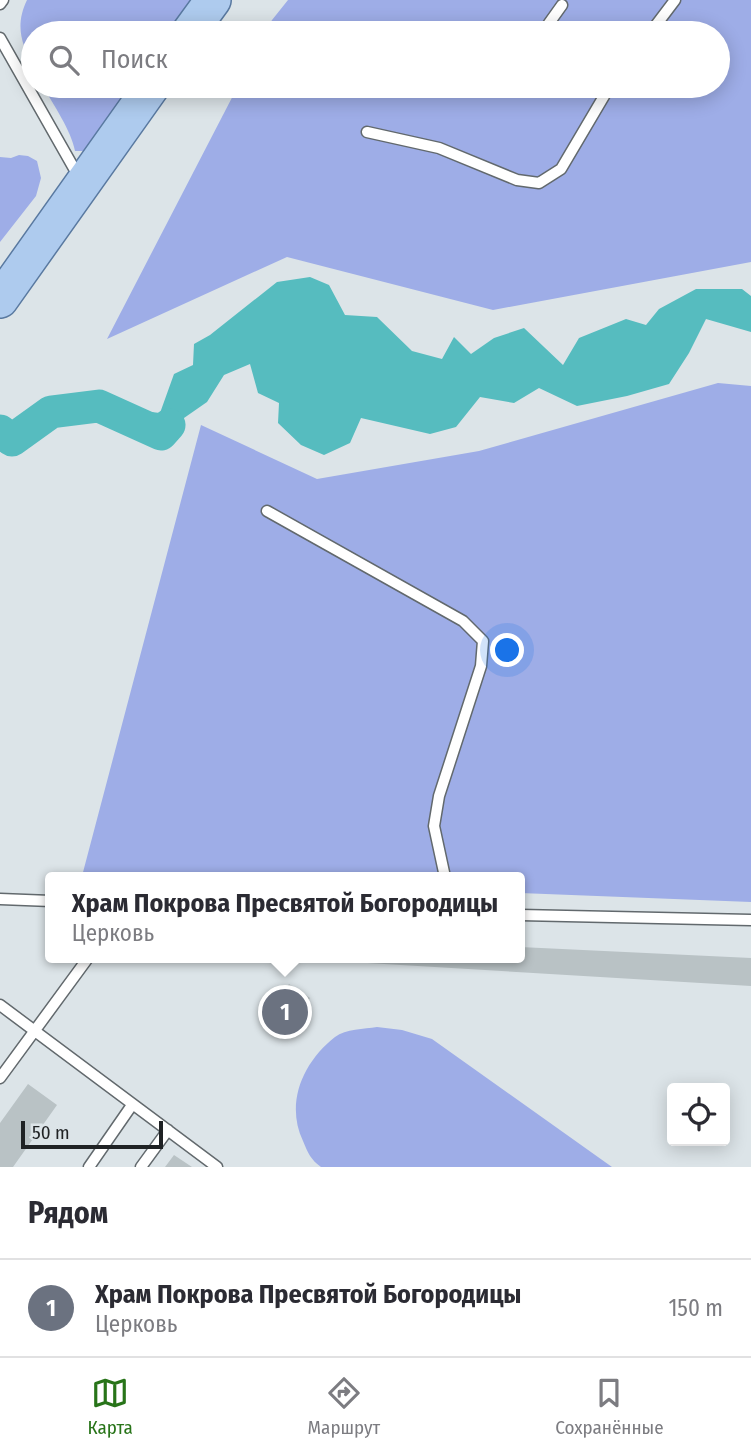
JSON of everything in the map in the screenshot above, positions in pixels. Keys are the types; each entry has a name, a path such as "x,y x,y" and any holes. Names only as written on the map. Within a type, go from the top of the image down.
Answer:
{"main road":[{"path":"198,21 213,0"},
{"path":"0,300 143,98"}],"lane":[{"path":"0,4 3,0"},
{"path":"659,21 674,0"},
{"path":"549,21 561,2"},
{"path":"0,38 21,75"},
{"path":"34,98 82,184"},
{"path":"367,132 439,148 517,180 539,183 561,169 603,98"},
{"path":"267,511 463,621 483,641 481,666 439,796 434,826 444,872"},
{"path":"0,899 45,901"},
{"path":"525,915 751,920"},
{"path":"0,1078 84,963"},
{"path":"0,1004 216,1167"},
{"path":"89,1167 132,1105"},
{"path":"141,1167 168,1130"}],"shaded area":[{"path":"27,0 192,0 178,21 21,21 21,34 20,26 23,9"},
{"path":"288,0 751,0 751,262 493,310 287,257 107,339 232,98 730,98 730,21 272,20"},
{"path":"50,98 124,98 86,151 75,151 66,126"},
{"path":"19,155 37,161 41,178 36,196 0,242 0,157 11,158"},
{"path":"310,277 329,285 345,315 377,317 412,351 442,359 454,337 471,354 494,338 524,328 563,365 579,338 626,319 646,325 659,309 696,289 742,289 751,296 751,332 706,319 669,384 577,406 539,388 514,403 480,397 456,427 430,434 361,418 350,443 324,455 301,445 278,423 279,403 258,393 250,364 224,375 207,402 161,434 99,406 160,413 174,374 193,365 194,344 210,335 277,282"},
{"path":"718,383 751,386 751,902 525,893 525,872 83,872 201,425 317,479 479,451"},
{"path":"377,1027 402,1030 432,1039 612,1167 321,1167 308,1153 298,1127 296,1112 300,1084 314,1058 339,1034"}],"building":[{"path":"525,947 751,958 751,986 367,963 525,963"},
{"path":"289,984 310,998 282,1039 261,1025"},
{"path":"28,1084 57,1105 13,1167 0,1167 0,1123"},
{"path":"174,1155 192,1167 165,1167"}],"waterway":[{"path":"0,431 12,440 51,412 99,406 161,434 169,425"}],"place":[{"name":"Храм Покрова Пресвятой Богородицы","path":"285,1012"}]}
